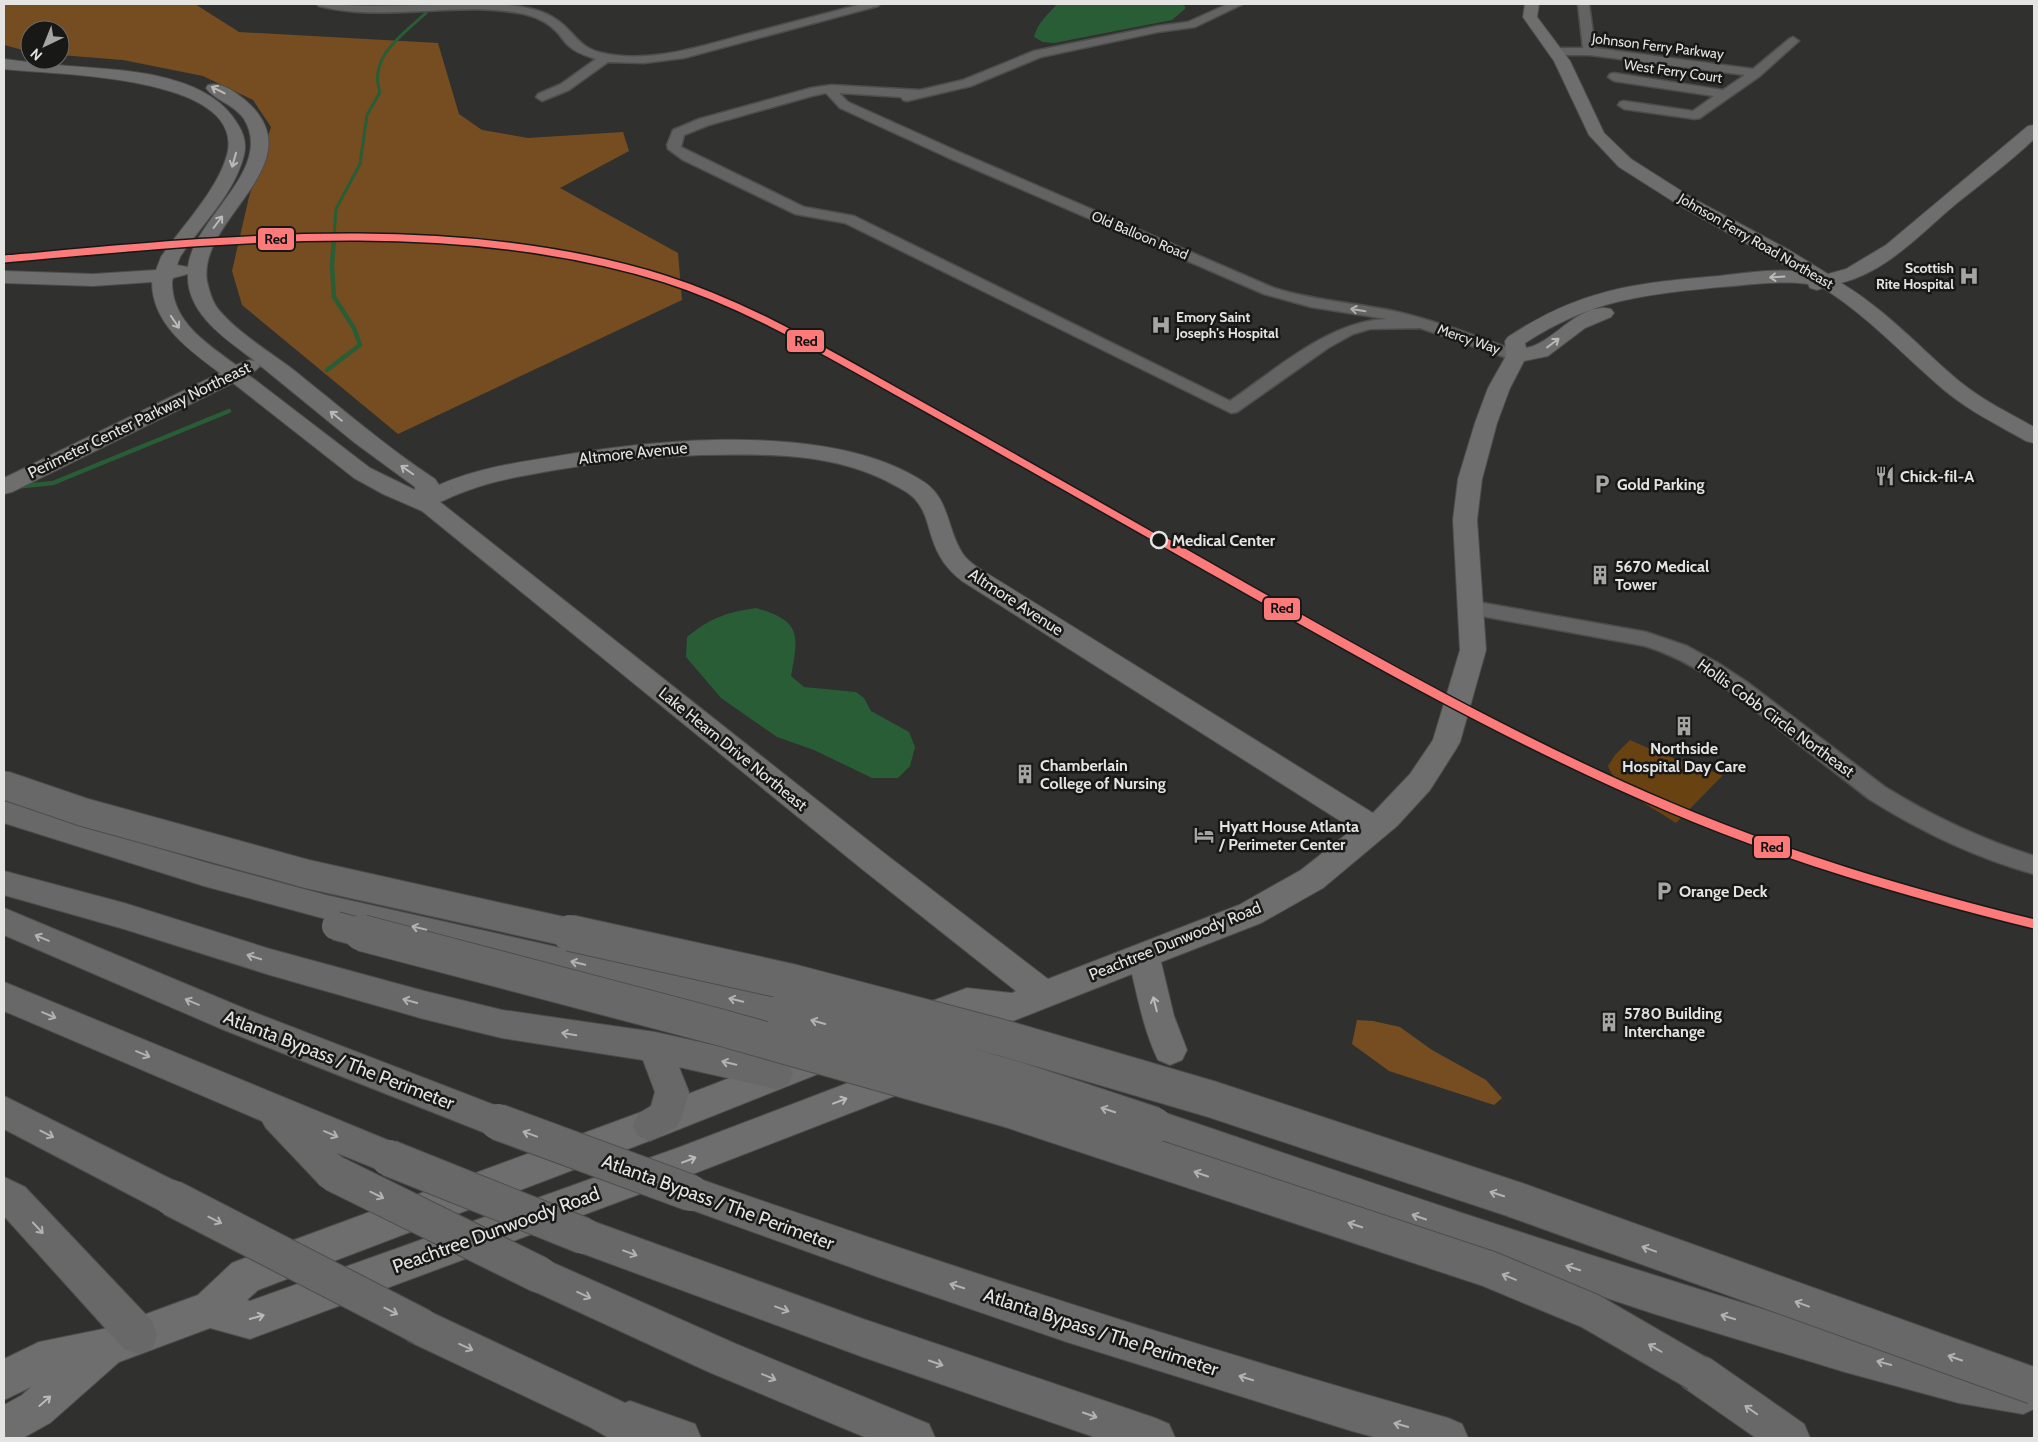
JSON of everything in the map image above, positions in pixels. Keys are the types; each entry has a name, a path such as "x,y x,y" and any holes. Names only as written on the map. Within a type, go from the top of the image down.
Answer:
{"highway":[{"path":"4,785 83,812 307,874 791,982 1003,1038 1211,1099 1514,1199 2034,1386"},
{"path":"4,812 206,875 325,907 658,981 783,1012 1021,1081 1477,1237 1845,1353 1959,1383 2019,1394 2034,1394"},
{"path":"4,818 125,861 336,926 719,1027 1011,1110 1489,1269 1590,1310 1697,1373 1790,1438"},
{"path":"4,883 124,916 270,962 424,1005 502,1024 655,1047 776,1074"},
{"name":"Atlanta Bypass / The Perimeter","path":"4,921 236,1020 498,1122 889,1264 1015,1306 1296,1394 1448,1438"},
{"path":"4,996 389,1158 584,1236 863,1338 1155,1438"},
{"path":"650,1125 666,1116 672,1092 655,1047"},
{"path":"270,1108 333,1174 540,1275 724,1358 915,1438"},
{"path":"4,1112 422,1327 602,1412 647,1438"},
{"path":"4,1194 12,1200 123,1341"},
{"path":"602,1412 681,1438"}],"main road":[{"name":"Johnson Ferry Road Northeast","path":"1532,4 1530,17 1556,52 1597,134 1625,163 1688,203 1782,254 1854,299 1953,387 1983,408 2034,436"},
{"path":"4,52 20,55"},
{"path":"70,61 136,67 183,77 224,93 236,101 251,117 259,138 258,158 250,179 209,234 201,251 197,266 200,291 209,311 263,358 374,447 427,484 430,505"},
{"path":"4,64 111,75 164,83 201,97 227,118 237,137 237,147 231,170 224,183 185,233 165,271"},
{"path":"1516,356 1542,352 1578,324 1620,308 1680,298 1803,290 1825,280 1852,274 1892,251 1952,199 2008,155 2034,130"},
{"path":"4,265 165,271"},
{"path":"4,278 92,279 197,266"},
{"name":"Lake Hearn Drive Northeast","path":"165,271 165,301 173,321 190,339 363,473 401,494 430,505 866,855 1028,1000"},
{"name":"Peachtree Dunwoody Road","path":"4,1380 40,1362 123,1341 210,1309 245,1276 650,1125 776,1074 967,1002 1028,1000 1144,956 1250,914 1312,879 1387,818 1420,782 1446,742 1474,650 1466,520 1470,479 1486,423 1499,388 1516,356"},
{"name":"Perimeter Center Parkway Northeast","path":"4,487 181,395 263,358"},
{"path":"181,395 239,395 265,398"},
{"name":"Perimeter Center Parkway Northeast","path":"4,470 181,395"},
{"name":"Altmore Avenue","path":"430,505 464,499 527,468 640,450 702,446 821,451 853,458 883,469 916,487 931,501 952,559 971,575 1335,803 1366,836"},
{"path":"1144,956 1158,1016 1170,1050"},
{"name":"Peachtree Dunwoody Road","path":"210,1309 250,1320 680,1163 999,1040 1028,1000"},
{"name":"Peachtree Dunwoody Road","path":"4,1427 36,1409 123,1341"}],"street":[{"path":"323,4 354,8 483,6 511,8 534,13 546,18 559,27 568,40 579,48 607,57 643,60 684,54 874,4"},
{"path":"873,109 921,94 968,83 1038,54 1158,29 1191,25 1237,4"},
{"path":"1583,4 1589,51"},
{"path":"1624,104 1695,115 1756,73 1793,41"},
{"path":"1641,58 1645,48 1720,58"},
{"name":"Johnson Ferry Parkway","path":"1556,52 1589,51 1756,73"},
{"path":"542,97 565,87 607,57"},
{"name":"West Ferry Court","path":"1614,77 1728,94"},
{"path":"921,94 831,89 811,92 704,122 678,133 674,145 675,149 688,157 800,211 848,219 1231,408 1322,345 1347,331 1369,324 1423,323"},
{"name":"Old Balloon Road","path":"831,89 833,95 844,105 873,109 970,162 1277,294 1382,313 1423,323"},
{"path":"1277,294 1320,313 1347,331"},
{"name":"Mercy Way","path":"1423,323 1516,356"},
{"name":"Hollis Cobb Circle Northeast","path":"1472,608 1646,639 1668,645 1690,655 1728,679 1877,793 1902,809 1930,825 1990,851 2034,866"}],"shaded area":[{"path":"4,4 195,4 239,32 438,43 459,114 482,130 528,138 623,132 629,151 560,188 678,253 682,300 398,434 242,305 232,271 249,197 271,127 253,100 203,76 123,60 70,56 70,20 20,20 20,49 4,45"},
{"path":"1057,4 1180,4 1185,6 1185,9 1172,20 1054,43 1043,42 1034,37 1041,23"},
{"path":"756,608 782,618 789,624 795,639 791,676 804,687 856,692 864,698 871,711 909,732 915,747 910,766 898,778 872,778 814,750 777,737 721,698 686,657 687,637 696,630 719,617"},
{"path":"1630,740 1664,755 1723,775 1676,823 1628,791 1619,783 1608,766 1615,755"},
{"path":"1357,1020 1373,1021 1400,1027 1432,1050 1486,1080 1502,1098 1494,1105 1389,1071 1352,1044"}],"waterway":[{"path":"334,236 336,209 360,164 367,115 380,92 378,79 383,57 398,38 426,13"},
{"path":"327,370 360,345 354,328 334,297 332,266 334,235"},
{"path":"4,488 53,483 229,411"}],"transit line":[{"name":"Red","path":"4,259 246,240 408,239 488,245 568,256 667,280 726,303 802,339 1360,652 1542,749 1667,806 1768,846 1843,872 1957,905 2034,924"}],"place":[{"name":"Scottish Rite Hospital","path":"1969,276"},
{"name":"Emory Saint Joseph's Hospital","path":"1161,325"},
{"name":"Chick-fil-A","path":"1885,476"},
{"name":"Gold Parking","path":"1602,484"},
{"name":"Medical Center","path":"1159,540"},
{"name":"5670 Medical Tower","path":"1600,575"},
{"name":"Northside Hospital Day Care","path":"1684,726"},
{"name":"Chamberlain College of Nursing","path":"1025,774"},
{"name":"Hyatt House Atlanta / Perimeter Center","path":"1204,835"},
{"name":"Orange Deck","path":"1664,891"},
{"name":"5780 Building Interchange","path":"1609,1022"}]}
